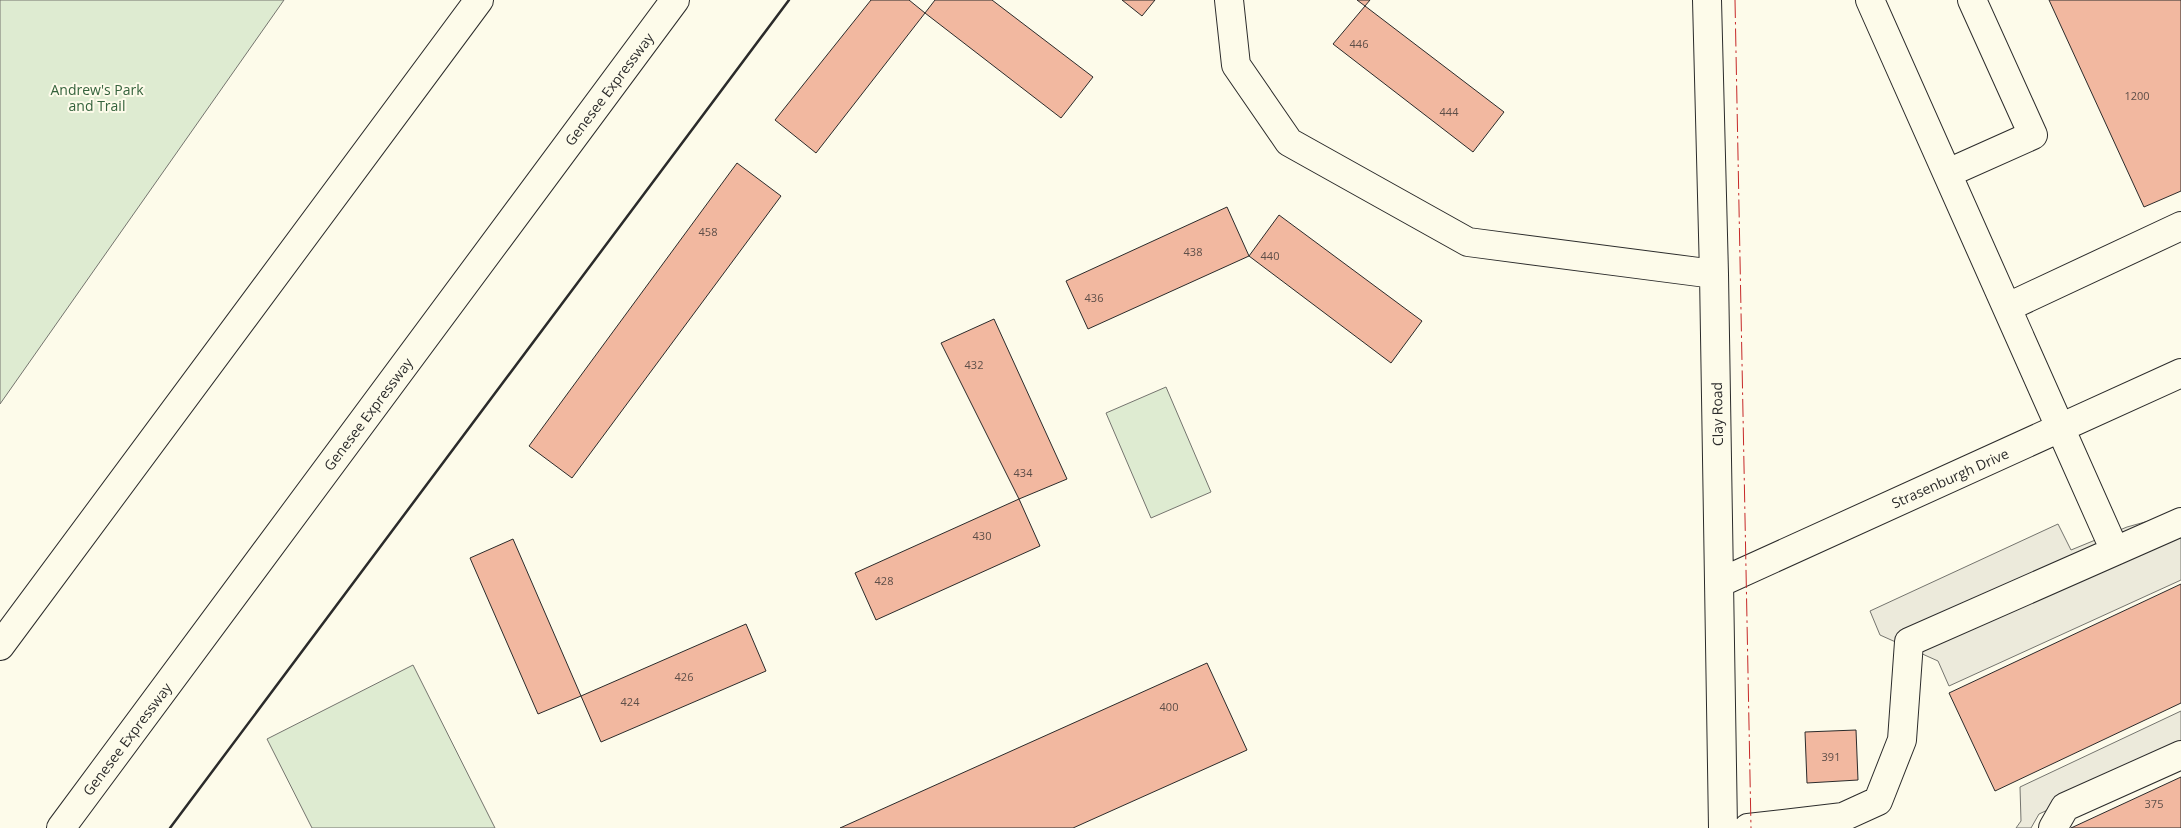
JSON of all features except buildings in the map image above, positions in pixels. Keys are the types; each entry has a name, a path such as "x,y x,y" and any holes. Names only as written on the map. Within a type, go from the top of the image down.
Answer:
{"main road":[{"path":"0,646 479,0"},
{"name":"Genesee Expressway","path":"61,828 675,0"},
{"path":"1229,0 1236,66 1289,142 1468,242 1714,274"},
{"name":"Clay Road","path":"1707,0 1714,274 1723,828"},
{"path":"1870,0 2115,551"},
{"path":"1948,173 2033,135 1972,0"},
{"path":"2008,307 2181,226"},
{"name":"Strasenburgh Drive","path":"1719,583 2181,373"},
{"path":"1748,828 1843,818 1878,801 1902,740 1909,642 2181,522"},
{"path":"2053,828 2065,807 2181,755"}],"green space":[{"name":"Andrew's Park and Trail","path":"0,0 284,0 0,404"},
{"path":"1166,387 1211,492 1151,518 1106,413"},
{"path":"413,665 495,828 312,828 267,739"}],"shaded area":[{"path":"2181,512 2181,580 1949,686 1938,661 1880,635 1870,611 2058,524 2071,550 2127,527"},
{"path":"2181,711 2181,748 2039,814 2031,828 2016,828 2021,821 2020,787"}],"wall":[{"path":"170,828 789,0"}],"power":[{"path":"1735,0 1751,828"}]}
